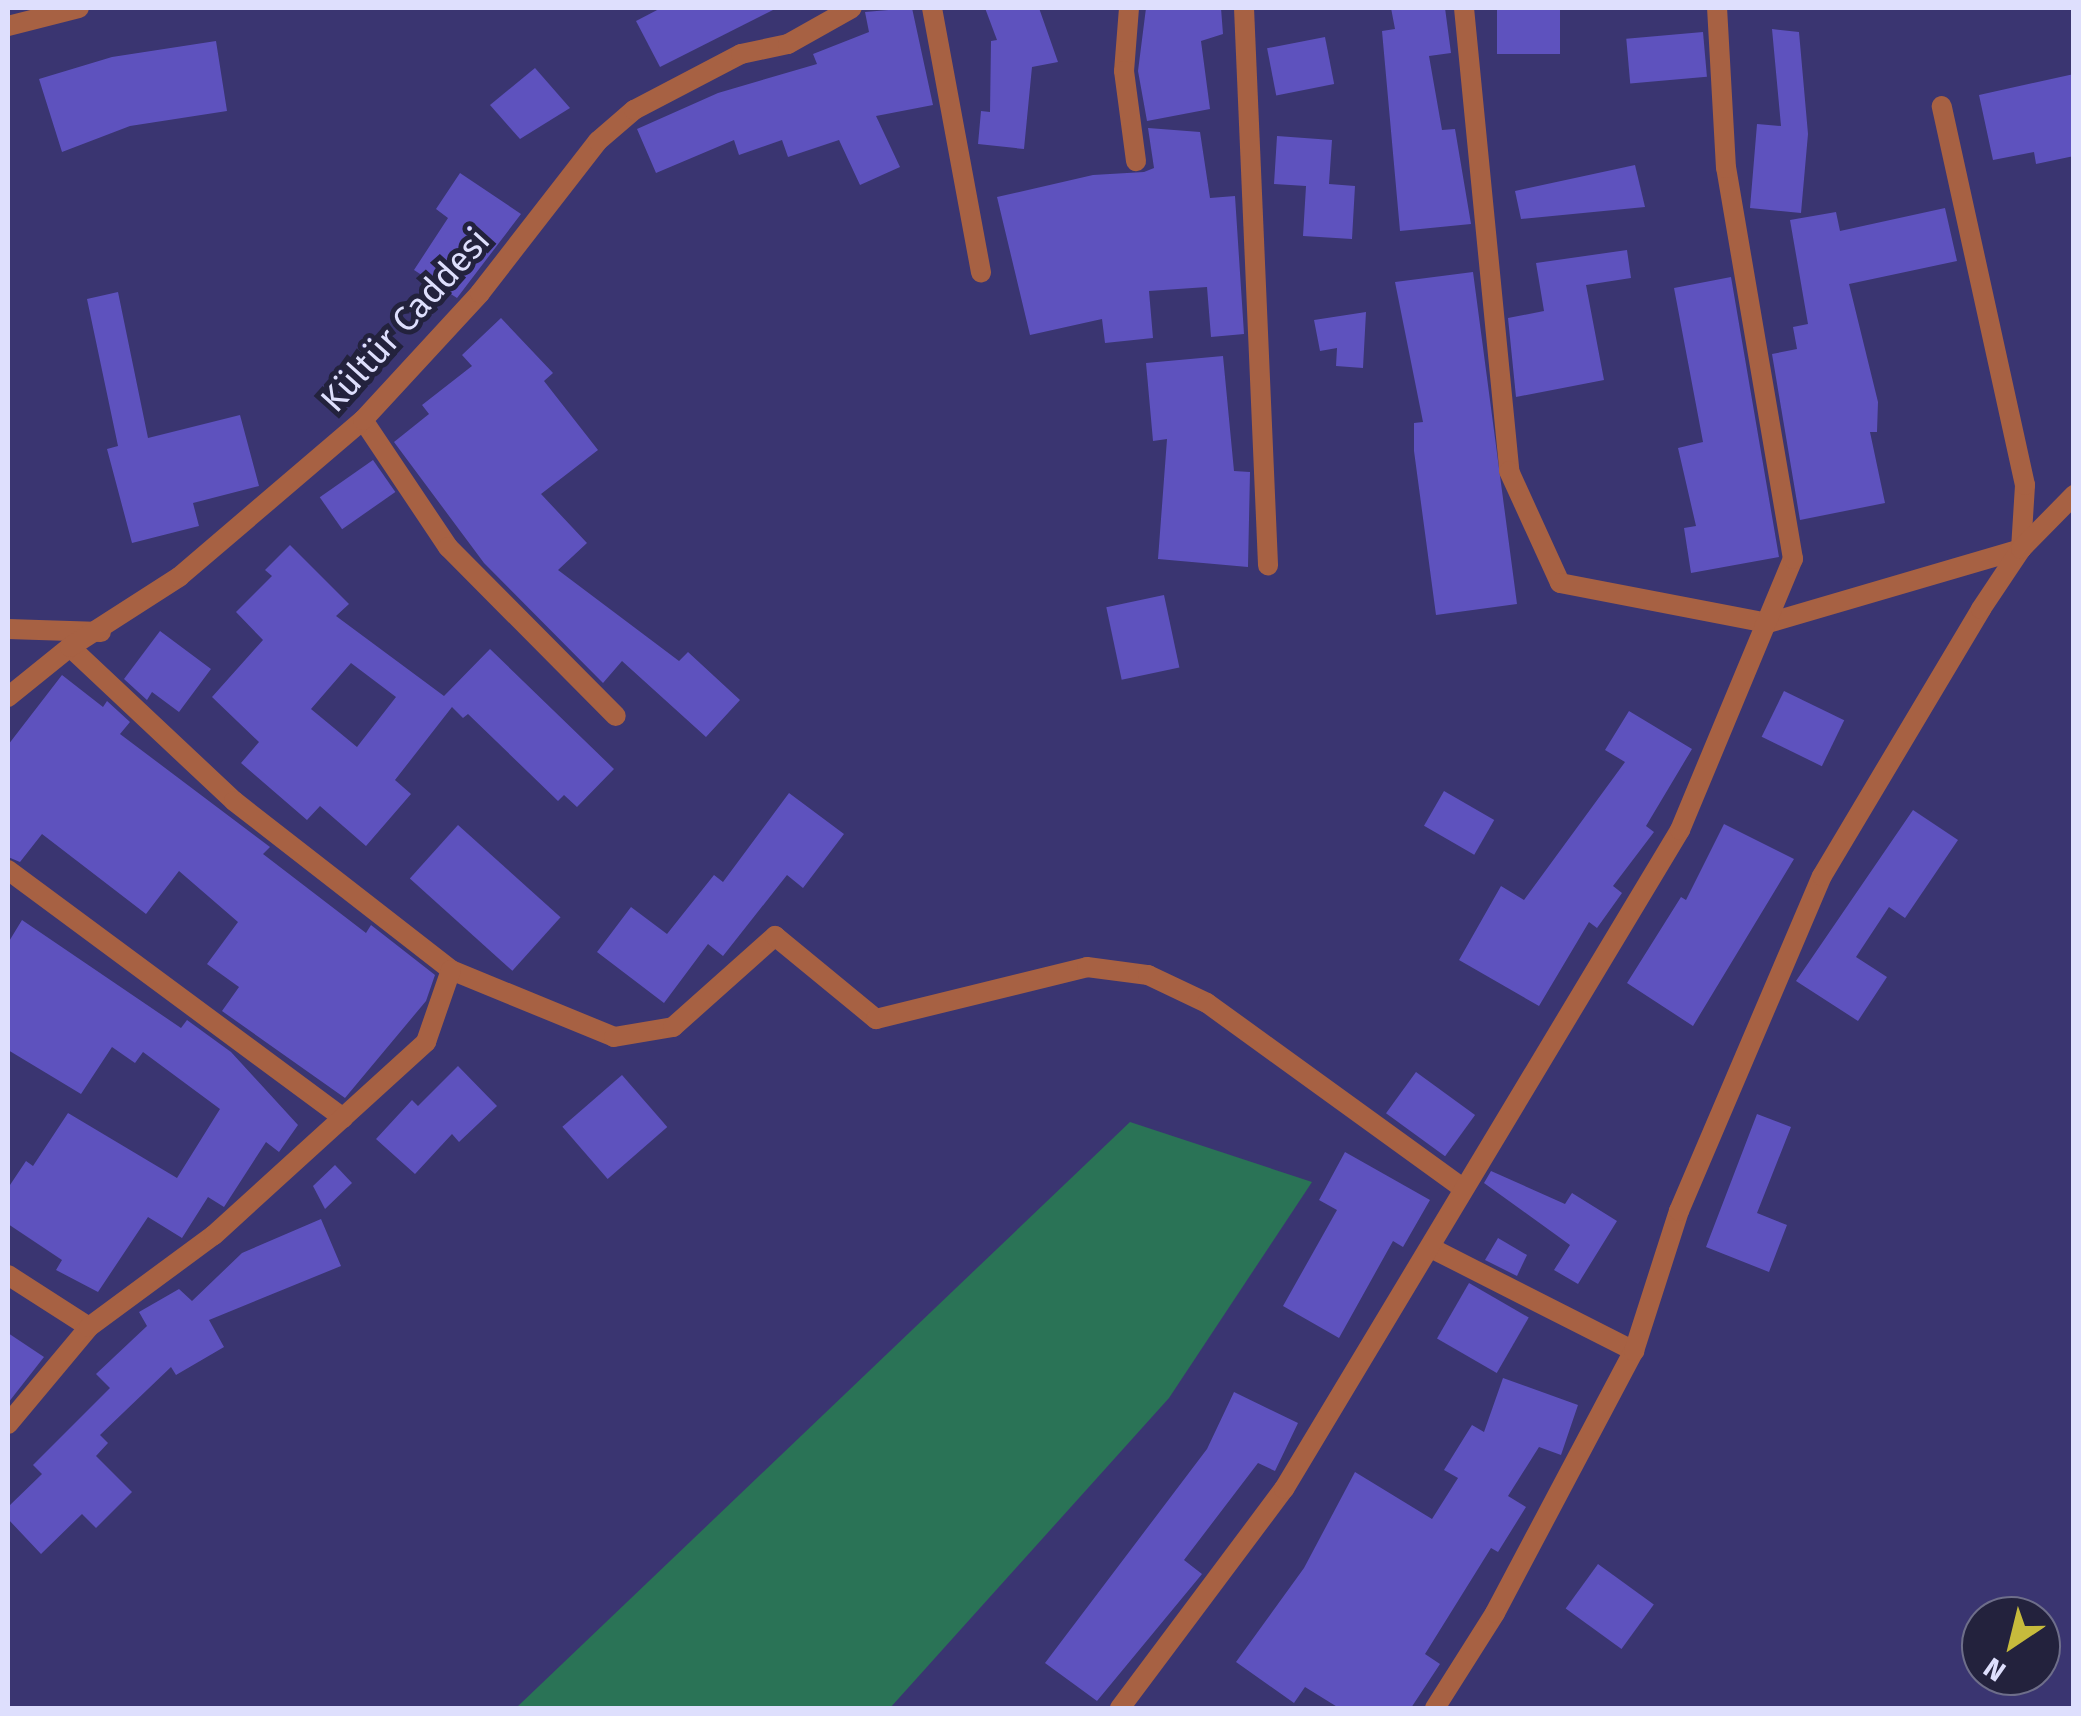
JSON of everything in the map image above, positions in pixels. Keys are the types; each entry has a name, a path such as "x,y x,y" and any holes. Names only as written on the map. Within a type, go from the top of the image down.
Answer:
{"street":[{"path":"8,26 79,8"},
{"name":"Kültür Caddesi","path":"8,697 70,647 101,632 224,541 363,420 480,292 598,140 634,110 741,54 788,44 852,8"},
{"path":"932,8 981,273"},
{"path":"1129,8 1124,71 1136,161"},
{"path":"1244,8 1268,565"},
{"path":"1464,8 1508,472 1560,583 1768,623 2021,550"},
{"path":"1120,1708 1284,1489 1431,1248 1461,1188 1680,830 1793,558 1726,168 1718,8"},
{"path":"1942,106 2025,484 2021,550"},
{"path":"363,420 448,547 616,716"},
{"path":"1435,1708 1495,1612 1634,1351 1680,1211 1822,876 2021,550 2074,495"},
{"path":"8,629 101,632"},
{"path":"70,647 234,801 451,970 614,1037 673,1027 775,936 876,1019 1087,967 1148,975 1208,1003 1461,1188"},
{"path":"8,870 343,1118"},
{"path":"10,1419 89,1327 214,1235 426,1042 451,970"},
{"path":"1431,1248 1634,1351"},
{"path":"8,1275 89,1327"}],"green space":[{"path":"1130,1122 1312,1182 1169,1398 890,1708 516,1708"}],"building":[{"path":"661,8 777,8 660,67 636,21"},
{"path":"912,8 933,105 876,116 900,167 860,185 839,140 788,157 782,140 739,155 734,140 656,173 637,129 718,93 817,64 813,54 869,32 865,12"},
{"path":"985,8 1039,8 1058,62 1032,67 1024,149 978,144 981,111 990,112 991,41 997,40"},
{"path":"1146,8 1221,8 1223,34 1201,41 1210,109 1147,121 1138,71"},
{"path":"1391,8 1445,8 1451,53 1429,56 1442,130 1455,129 1471,224 1400,231 1382,31 1395,29"},
{"path":"1497,8 1560,8 1560,54 1497,54"},
{"path":"1772,29 1799,32 1808,134 1801,213 1750,208 1757,124 1781,126"},
{"path":"1703,32 1707,77 1630,84 1626,39"},
{"path":"1325,37 1334,84 1276,95 1267,48"},
{"path":"216,41 227,111 130,126 62,152 39,79 112,57"},
{"path":"535,68 570,108 520,139 490,105"},
{"path":"2074,74 2074,156 2036,164 2034,152 1993,160 1979,95"},
{"path":"1148,128 1200,132 1210,198 1235,196 1244,334 1211,337 1207,287 1149,291 1153,338 1105,343 1102,319 1030,335 997,197 1093,175 1154,168"},
{"path":"1277,136 1332,140 1329,184 1355,186 1352,239 1303,236 1306,186 1274,184"},
{"path":"1635,165 1645,207 1521,219 1515,191"},
{"path":"460,173 521,214 457,298 414,270 448,218 436,209"},
{"path":"1945,208 1957,261 1849,284 1878,402 1877,432 1870,432 1885,503 1800,520 1772,354 1797,349 1793,327 1808,324 1790,220 1836,212 1840,231"},
{"path":"1627,250 1631,278 1586,285 1604,380 1516,397 1508,318 1544,311 1536,263"},
{"path":"1473,272 1517,604 1436,615 1414,451 1414,423 1423,422 1395,282"},
{"path":"1731,277 1779,557 1691,573 1684,528 1696,526 1678,448 1703,442 1674,288"},
{"path":"118,292 148,438 240,415 259,486 193,503 199,526 132,543 107,449 118,446 87,299"},
{"path":"1366,312 1363,368 1336,366 1337,348 1320,351 1314,320"},
{"path":"501,318 553,373 544,381 598,450 541,494 587,543 558,570 679,661 688,652 740,700 706,737 622,661 603,683 484,563 394,442 429,414 422,405 472,366 462,355"},
{"path":"1223,356 1234,471 1250,472 1248,567 1158,559 1167,439 1153,441 1146,363"},
{"path":"373,460 395,492 342,529 320,497"},
{"path":"290,545 349,604 336,616 444,696 490,649 614,769 577,807 564,795 558,801 468,714 463,718 452,707 395,780 411,794 366,846 320,806 307,820 241,763 259,742 212,697 263,640 236,612 272,576 265,570","holes":["351,663 396,697 357,747 311,709"]},
{"path":"1164,595 1179,667 1122,680 1106,607"},
{"path":"160,631 211,669 179,712 152,692 147,700 124,679"},
{"path":"62,675 103,707 107,701 130,722 120,734 270,847 263,854 366,933 371,925 435,975 426,1001 345,1098 222,1011 239,987 207,964 238,922 179,871 146,914 42,834 20,862 8,857 8,745"},
{"path":"1784,691 1844,720 1822,766 1762,737"},
{"path":"1629,711 1692,749 1646,826 1654,832 1613,886 1622,893 1597,928 1589,922 1539,1006 1459,960 1501,886 1524,900 1625,762 1605,750"},
{"path":"1444,791 1494,820 1474,855 1424,826"},
{"path":"789,793 844,834 803,888 787,875 723,956 708,944 664,1003 597,952 631,907 667,934 714,875 723,882"},
{"path":"1913,810 1958,840 1905,918 1889,907 1856,957 1887,977 1858,1021 1796,981"},
{"path":"1724,824 1794,859 1693,1026 1627,983 1681,897 1686,900"},
{"path":"458,825 561,917 512,971 410,879"},
{"path":"22,920 181,1028 187,1020 231,1052 298,1125 279,1152 266,1142 224,1207 208,1197 182,1238 148,1217 98,1292 56,1270 62,1260 8,1224 8,1188 26,1161 33,1166 68,1113 177,1178 220,1109 143,1052 135,1063 112,1047 81,1094 8,1050 8,943"},
{"path":"458,1066 497,1106 459,1142 452,1134 415,1174 376,1139 412,1100 418,1106"},
{"path":"1416,1072 1475,1115 1445,1156 1386,1113"},
{"path":"622,1075 667,1127 608,1179 562,1127"},
{"path":"1757,1114 1791,1127 1757,1213 1787,1225 1769,1272 1706,1247"},
{"path":"1345,1152 1430,1200 1403,1247 1393,1241 1339,1338 1283,1306 1337,1210 1319,1200"},
{"path":"335,1165 352,1183 325,1209 313,1186"},
{"path":"1491,1171 1565,1204 1572,1193 1617,1221 1578,1284 1554,1270 1570,1245 1484,1183"},
{"path":"321,1219 341,1266 209,1320 224,1347 176,1375 171,1367 100,1435 108,1443 96,1456 132,1492 96,1528 82,1514 41,1554 8,1519 8,1507 42,1474 33,1465 110,1388 96,1374 147,1326 139,1312 179,1289 192,1301 242,1253"},
{"path":"1498,1238 1527,1255 1517,1276 1485,1260"},
{"path":"1469,1283 1529,1318 1497,1373 1437,1338"},
{"path":"8,1333 44,1357 8,1403"},
{"path":"1503,1378 1578,1405 1561,1455 1539,1447 1508,1496 1526,1507 1498,1552 1491,1548 1425,1654 1440,1664 1411,1708 1339,1708 1305,1687 1294,1703 1236,1662 1304,1568 1355,1472 1432,1519 1458,1478 1444,1470 1472,1425 1484,1432"},
{"path":"1234,1392 1298,1423 1275,1471 1258,1463 1184,1560 1202,1574 1097,1701 1045,1663 1207,1449"},
{"path":"1598,1564 1654,1605 1621,1649 1566,1608"}]}
